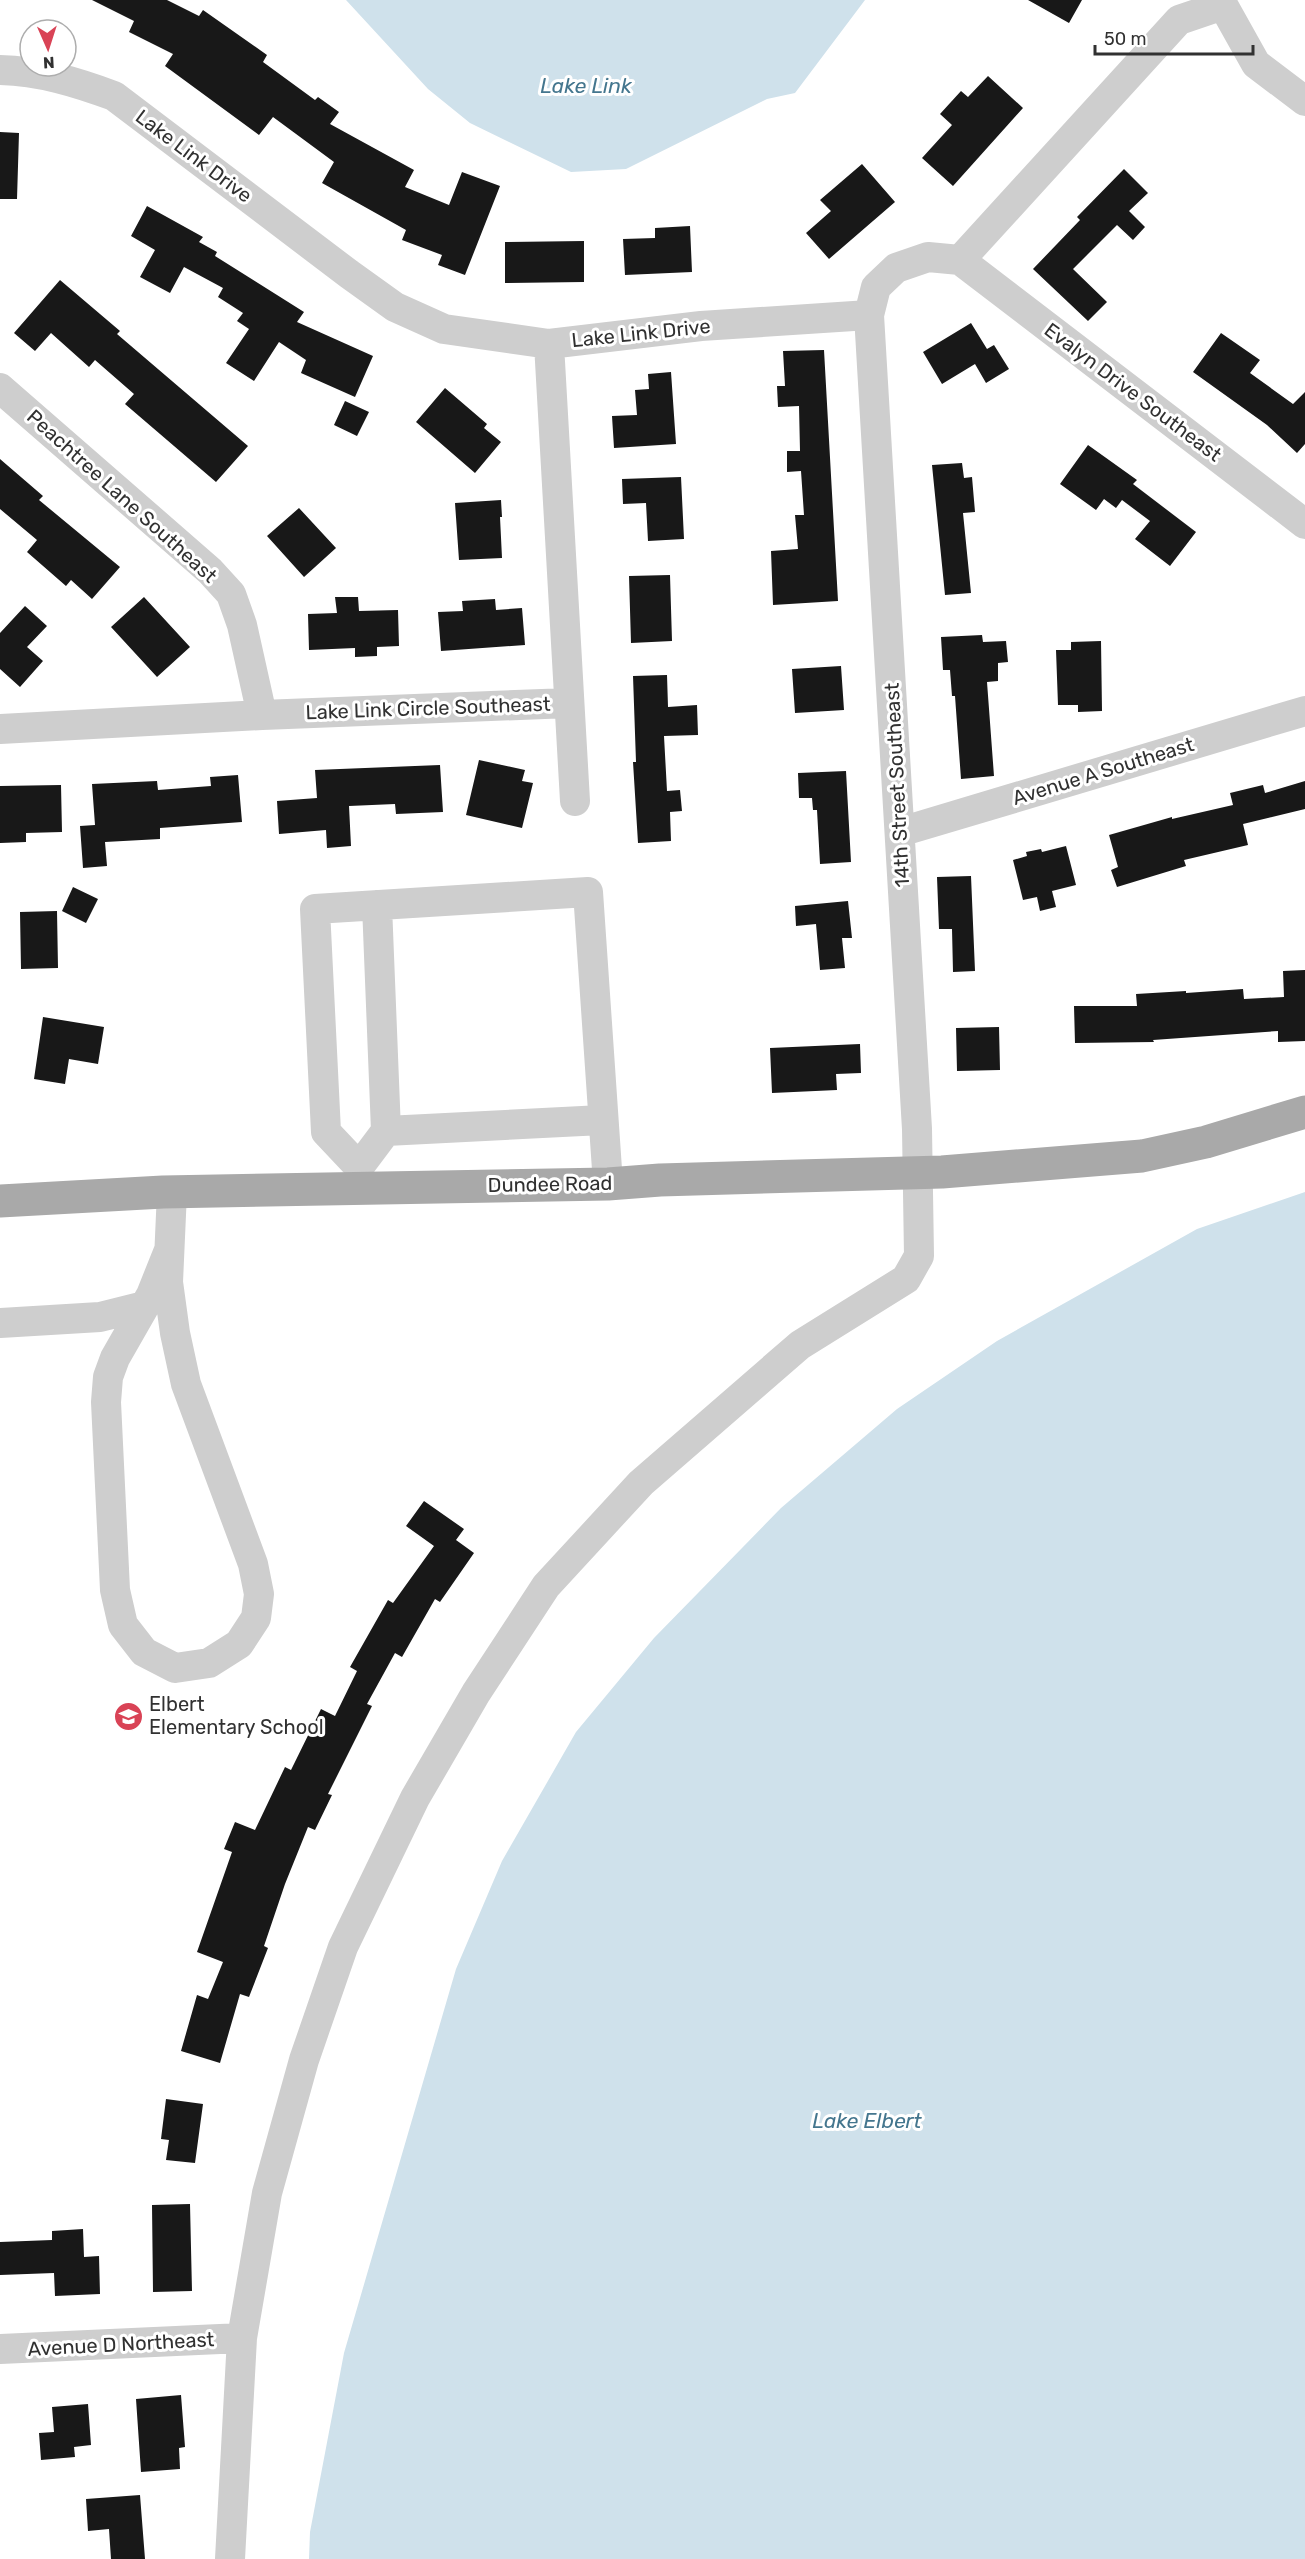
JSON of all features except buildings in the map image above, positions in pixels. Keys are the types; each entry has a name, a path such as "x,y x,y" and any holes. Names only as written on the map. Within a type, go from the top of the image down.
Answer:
{"main road":[{"name":"Dundee Road","path":"0,1201 172,1192 359,1177 608,1184 660,1180 919,1173 1142,1156 1206,1142 1305,1112"}],"street":[{"path":"869,315 876,287 896,268 928,257 960,261 1179,20 1222,3 1256,64 1305,101"},
{"name":"Lake Link Drive","path":"0,70 23,70 71,80 114,96 395,307 444,329 549,344 701,326 869,315"},
{"name":"Evalyn Drive Southeast","path":"960,261 1305,524"},
{"name":"14th Street Southeast","path":"242,2338 267,2193 304,2060 343,1947 415,1798 476,1693 546,1586 641,1483 800,1345 906,1279 919,1256 919,1173 869,315"},
{"name":"Lake Link Circle Southeast","path":"0,729 262,715 569,703 549,344"},
{"name":"Peachtree Lane Southeast","path":"0,388 210,571 231,594 242,625 262,715"},
{"path":"569,703 575,801"},
{"name":"Avenue A Southeast","path":"900,832 1305,711"},
{"path":"377,905 386,1131 359,1177 326,1132 315,909 377,905 588,892 608,1184"},
{"path":"386,1131 602,1120"},
{"path":"169,1250 144,1306 115,1358 108,1377 106,1402 115,1590 123,1625 144,1652 175,1668 209,1663 239,1644 256,1618 259,1594 253,1564 186,1384 175,1334 168,1282 172,1192"},
{"path":"0,1323 100,1317 144,1306"},
{"path":"230,2559 242,2338"},
{"name":"Avenue D Northeast","path":"0,2349 242,2338"}],"water":[{"name":"Lake Link","path":"346,0 865,0 795,93 767,99 626,169 571,172 470,123 428,89"},
{"name":"Lake Elbert","path":"1305,1192 1305,2559 309,2559 310,2532 344,2353 456,1969 502,1861 576,1732 654,1638 781,1508 897,1409 997,1341 1197,1229"}],"place":[{"name":"Elbert Elementary School","path":"128,1716"}]}
